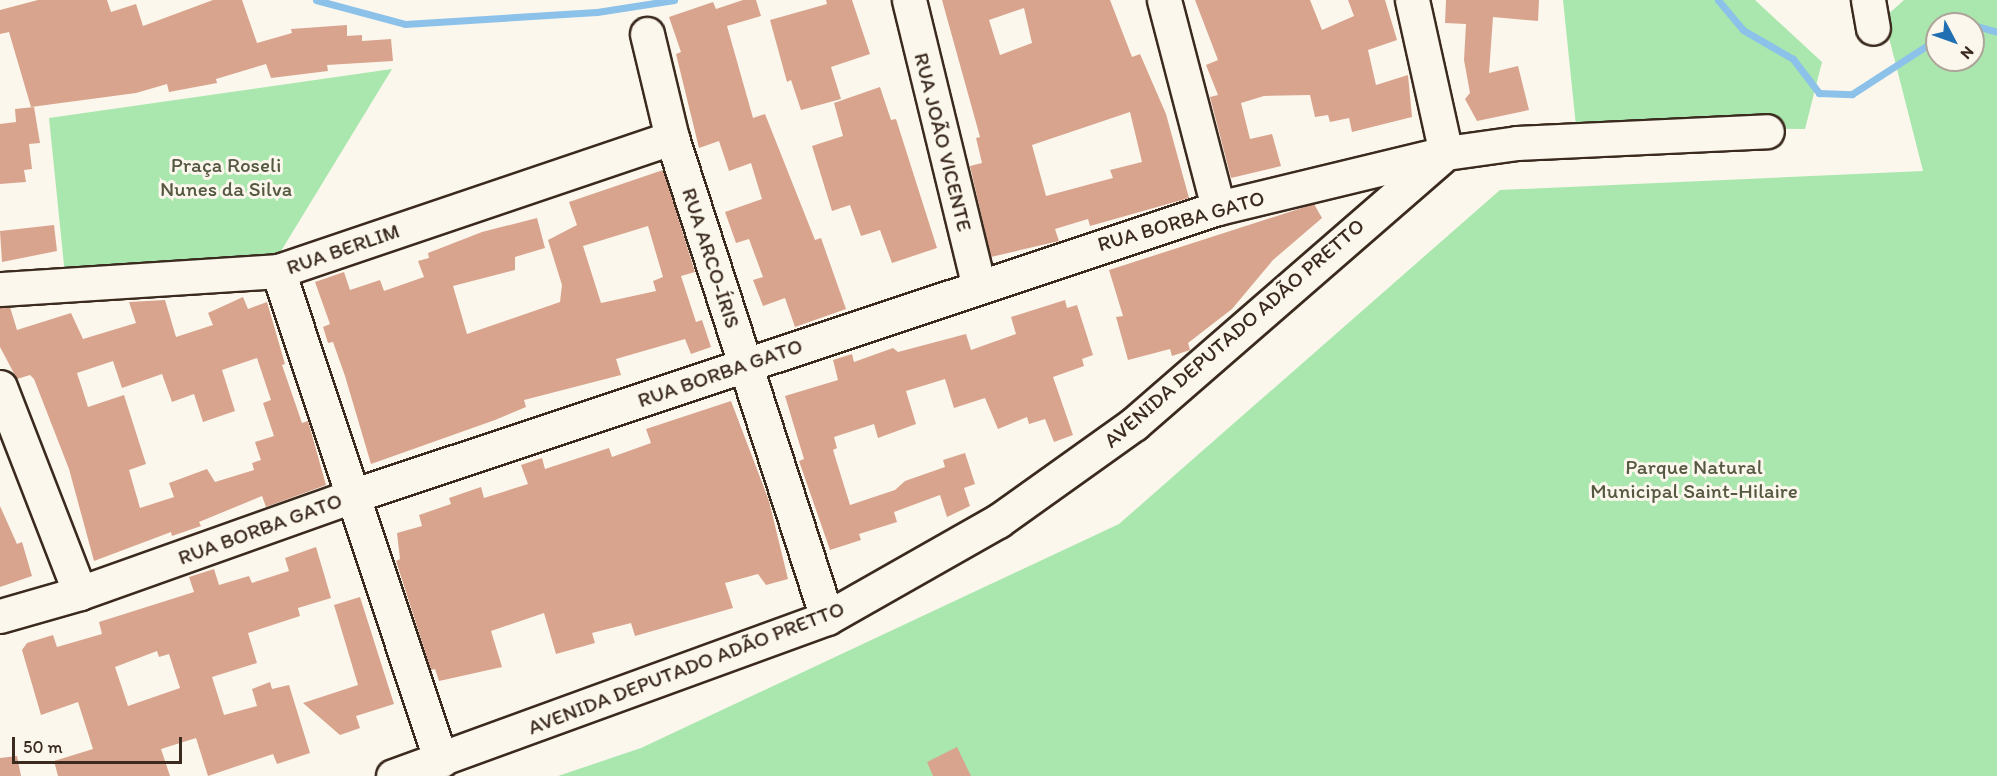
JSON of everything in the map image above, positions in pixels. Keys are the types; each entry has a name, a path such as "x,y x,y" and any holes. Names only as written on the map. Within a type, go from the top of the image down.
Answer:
{"street":[{"name":"RUA JOÃO VICENTE","path":"909,0 978,284"},
{"path":"1164,0 1218,208"},
{"path":"1412,0 1446,153 1517,143 1767,131"},
{"name":"RUA ARCO-ÍRIS","path":"647,34 672,138 827,618"},
{"name":"RUA BERLIM","path":"0,289 278,271 672,138"},
{"name":"RUA BORBA GATO","path":"0,616 80,593 352,496 746,365 978,284 1218,208 1446,153"},
{"name":"AVENIDA DEPUTADO ADÃO PRETTO","path":"393,776 441,761 827,618 998,521 1134,424 1369,215 1446,153"},
{"path":"278,271 441,761"},
{"path":"0,387 80,593"}],"green space":[{"path":"1563,0 1755,0 1822,62 1805,129 1576,126"},
{"name":"Parque Natural Municipal Saint-Hilaire","path":"1904,0 1997,0 1997,776 558,776 641,748 1119,524 1500,190 1923,171 1884,18"},
{"name":"Praça Roseli Nunes da Silva","path":"392,69 278,256 65,275 49,118"}],"building":[{"path":"38,0 107,0 111,12 136,4 143,26 213,0 242,0 257,43 292,33 291,29 347,25 347,36 362,35 362,41 391,39 393,61 327,65 328,71 271,78 266,64 216,79 217,83 169,92 167,84 136,93 31,107 9,32 0,34 0,10"},
{"path":"743,0 756,0 761,16 727,26 753,118 765,114 815,240 821,238 846,309 795,327 785,298 763,306 753,280 763,277 749,239 736,243 725,212 762,199 751,163 729,171 719,141 699,148 676,54 681,52 669,17 713,2 716,9"},
{"path":"826,0 852,0 870,54 831,67 841,99 801,110 791,80 787,82 770,20 827,4"},
{"path":"942,0 1110,0 1132,57 1140,54 1166,114 1189,198 1090,226 1088,219 1055,229 1059,241 991,257 970,166 982,163 976,138 980,137","holes":["1024,8 1032,43 1000,55 989,20","1130,112 1142,162 1110,170 1113,178 1046,196 1032,145"]},
{"path":"1195,0 1310,0 1322,30 1354,16 1348,0 1385,0 1397,40 1368,50 1376,85 1408,75 1412,117 1352,132 1349,118 1330,122 1328,115 1315,117 1310,95 1264,96 1241,103 1250,139 1272,134 1281,166 1231,178 1210,97 1218,95 1206,65 1218,60"},
{"path":"1446,0 1539,0 1538,21 1493,17 1489,73 1518,66 1529,110 1477,121 1465,99 1470,93 1464,60 1466,24 1445,23"},
{"path":"880,87 891,120 896,119 937,248 892,263 880,230 861,236 850,205 832,211 812,146 843,136 834,103"},
{"path":"34,107 40,143 29,144 32,169 24,170 26,182 0,184 0,124 16,122 15,109"},
{"path":"663,170 695,272 681,276 696,322 702,320 711,347 691,354 685,339 616,359 621,375 524,400 526,407 495,420 371,464 345,376 333,342 328,343 323,327 330,324 315,282 344,272 350,290 380,280 384,291 424,277 418,261 429,258 428,253 482,232 537,218 545,248 515,257 515,270 453,286 467,334 560,302 562,285 548,240 577,225 569,202","holes":["648,226 663,277 653,281 656,291 601,303 583,246"]},
{"path":"1314,204 1322,218 1273,260 1232,309 1188,343 1190,350 1172,356 1170,349 1128,360 1116,317 1123,316 1109,270"},
{"path":"54,225 57,251 2,262 0,231"},
{"path":"243,297 248,309 267,302 285,364 282,365 302,423 308,421 326,485 266,507 262,496 199,522 201,526 172,536 171,532 94,561 69,469 34,379 30,375 17,379 0,347 0,308 10,307 17,330 71,313 83,339 136,323 129,302 165,300 176,337 213,325 208,313","holes":["257,358 271,400 263,403 274,436 255,442 261,460 252,463 254,470 215,482 207,469 169,483 174,497 140,508 129,470 146,464 124,395 88,407 77,373 113,361 122,388 162,374 172,402 194,394 203,422 235,411 222,370"]},
{"path":"1065,300 1067,308 1077,305 1093,355 1082,359 1084,366 1053,377 1073,435 1054,442 1045,419 1029,424 1027,417 998,429 985,398 954,408 945,379 906,391 916,424 878,438 874,424 834,437 837,448 833,450 850,505 895,490 905,481 945,467 943,460 965,453 975,484 964,488 970,506 947,517 940,495 894,512 897,522 859,534 861,540 830,550 799,461 804,459 785,396 838,380 833,360 852,354 854,362 893,348 898,352 966,334 971,350 1016,334 1011,317"},
{"path":"731,401 769,501 788,579 766,585 758,574 725,583 733,608 635,636 631,623 592,633 595,643 556,654 544,613 491,631 502,667 439,681 435,669 431,670 396,561 400,559 397,533 422,526 419,515 451,504 449,498 481,487 484,498 528,484 521,465 542,458 545,469 609,448 612,457 651,443 646,429"},
{"path":"0,506 17,544 22,542 32,576 0,587"},
{"path":"316,547 331,598 298,608 300,616 248,633 257,663 212,677 224,715 257,706 252,689 270,682 272,689 289,685 310,753 277,764 273,754 208,776 196,738 161,749 170,776 58,776 54,761 93,749 78,702 41,715 22,650 27,643 53,635 57,647 102,634 99,622 194,592 189,577 214,569 219,585 249,576 252,583 289,571 285,558","holes":["157,651 159,657 169,654 180,688 128,706 115,667"]},
{"path":"360,597 394,704 356,716 360,728 340,735 303,703 358,685 334,605"},
{"path":"957,747 971,776 933,776 927,762"},
{"path":"17,756 21,776 0,776 0,758"}],"waterway":[{"path":"316,0 405,24 597,12 674,0"},
{"path":"1718,0 1743,30 1793,59 1819,93 1852,94 1925,47"},
{"path":"1985,28 1997,32"}]}
